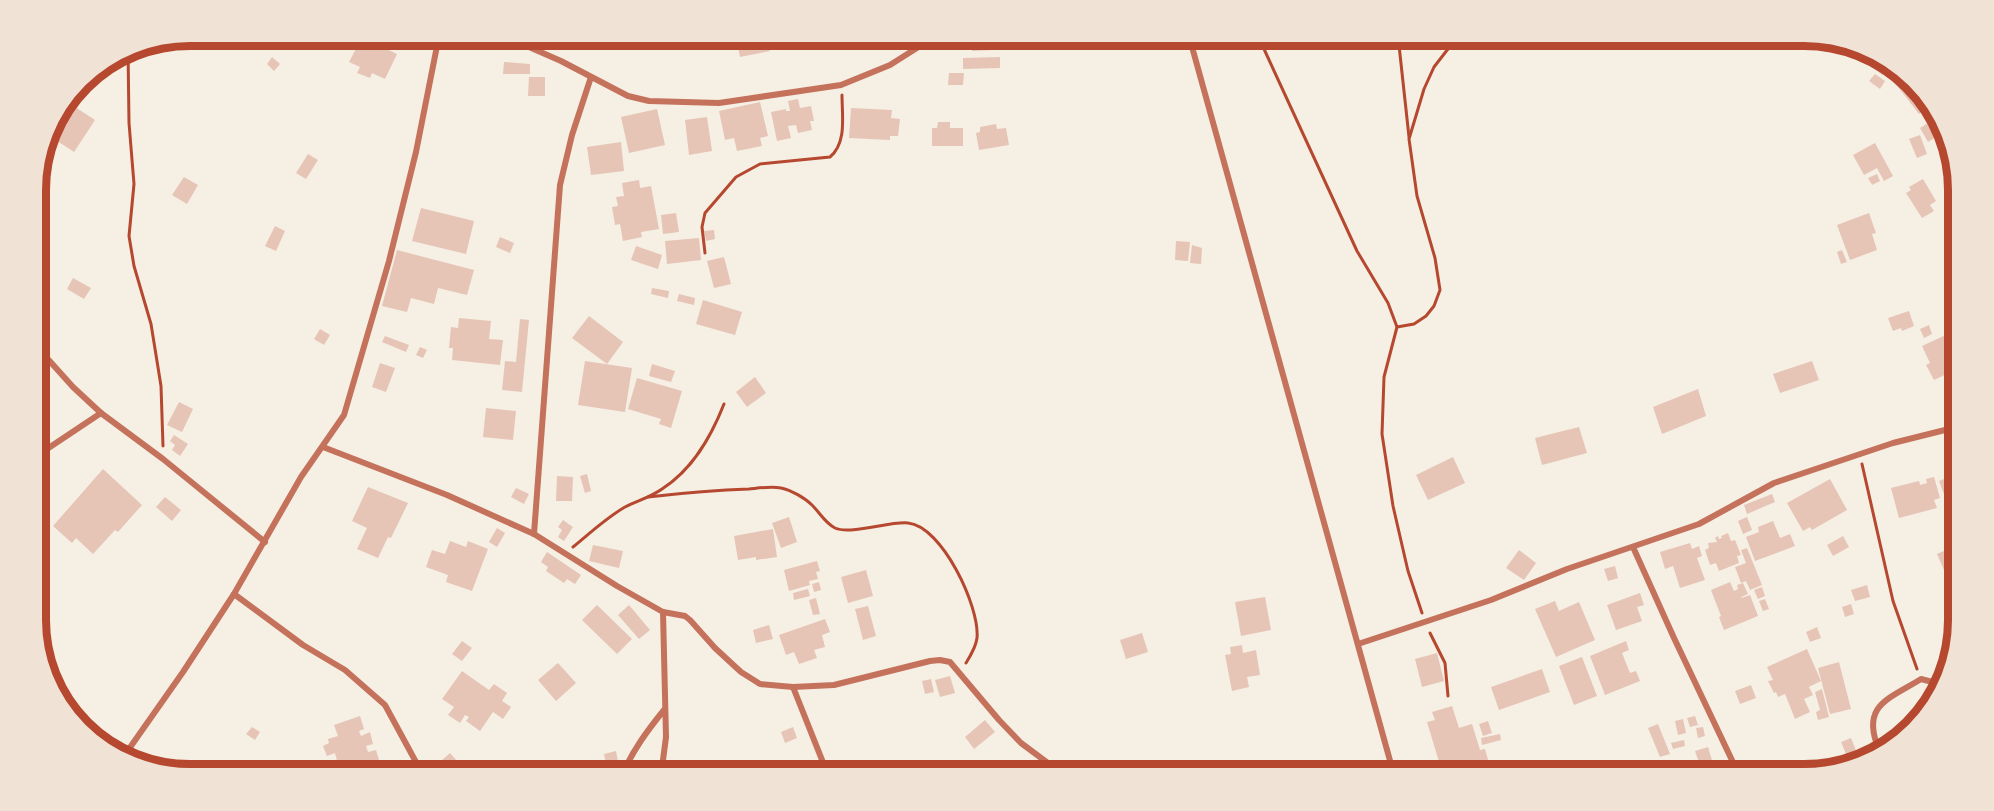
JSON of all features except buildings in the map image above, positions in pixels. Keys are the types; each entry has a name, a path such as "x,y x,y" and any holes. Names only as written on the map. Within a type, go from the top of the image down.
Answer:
{"street":[{"path":"1192,46 1392,764"},
{"path":"128,750 234,594 301,477 344,415 389,261 416,153 437,47"},
{"path":"528,47 628,96 649,101 719,103 841,85 890,65 919,47"},
{"path":"534,534 560,185 572,135 591,77"},
{"path":"47,358 101,413 163,459 265,542"},
{"path":"46,449 101,413"},
{"path":"1358,644 1491,600 1566,569 1699,524 1774,483 1860,453 1948,429"},
{"path":"323,447 447,495 534,534 663,612 685,616 741,672 760,684 793,687 834,685 940,660 950,662 999,720 1021,742 1050,764"},
{"path":"1633,547 1734,764"},
{"path":"234,594 303,645 345,670 385,705 417,764"},
{"path":"663,612 666,737 664,764"},
{"path":"1877,744 1872,725 1879,705 1921,679 1934,682"},
{"path":"793,687 824,764"},
{"path":"627,764 644,734 664,710"}],"path":[{"path":"1263,46 1357,251 1388,303 1397,327 1384,377 1382,434 1393,506 1408,570 1425,621 1445,663 1448,696"},
{"path":"1397,327 1414,324 1426,316 1434,306 1440,291 1435,258 1417,196 1399,46"},
{"path":"1409,139 1424,89 1434,67 1450,46"},
{"path":"128,61 129,123 134,184 129,236 134,266 151,324 161,386 163,459"},
{"path":"705,253 702,227 705,213 736,177 760,164 830,157 836,152 841,144 841,85"},
{"path":"564,554 624,508 663,489 700,453 724,404"},
{"path":"1860,453 1893,601 1921,679"},
{"path":"648,496 710,489 780,487 812,505 822,518 837,529 872,528 908,523 923,527 935,538 963,580 974,618 977,637 972,653 959,671"}]}
